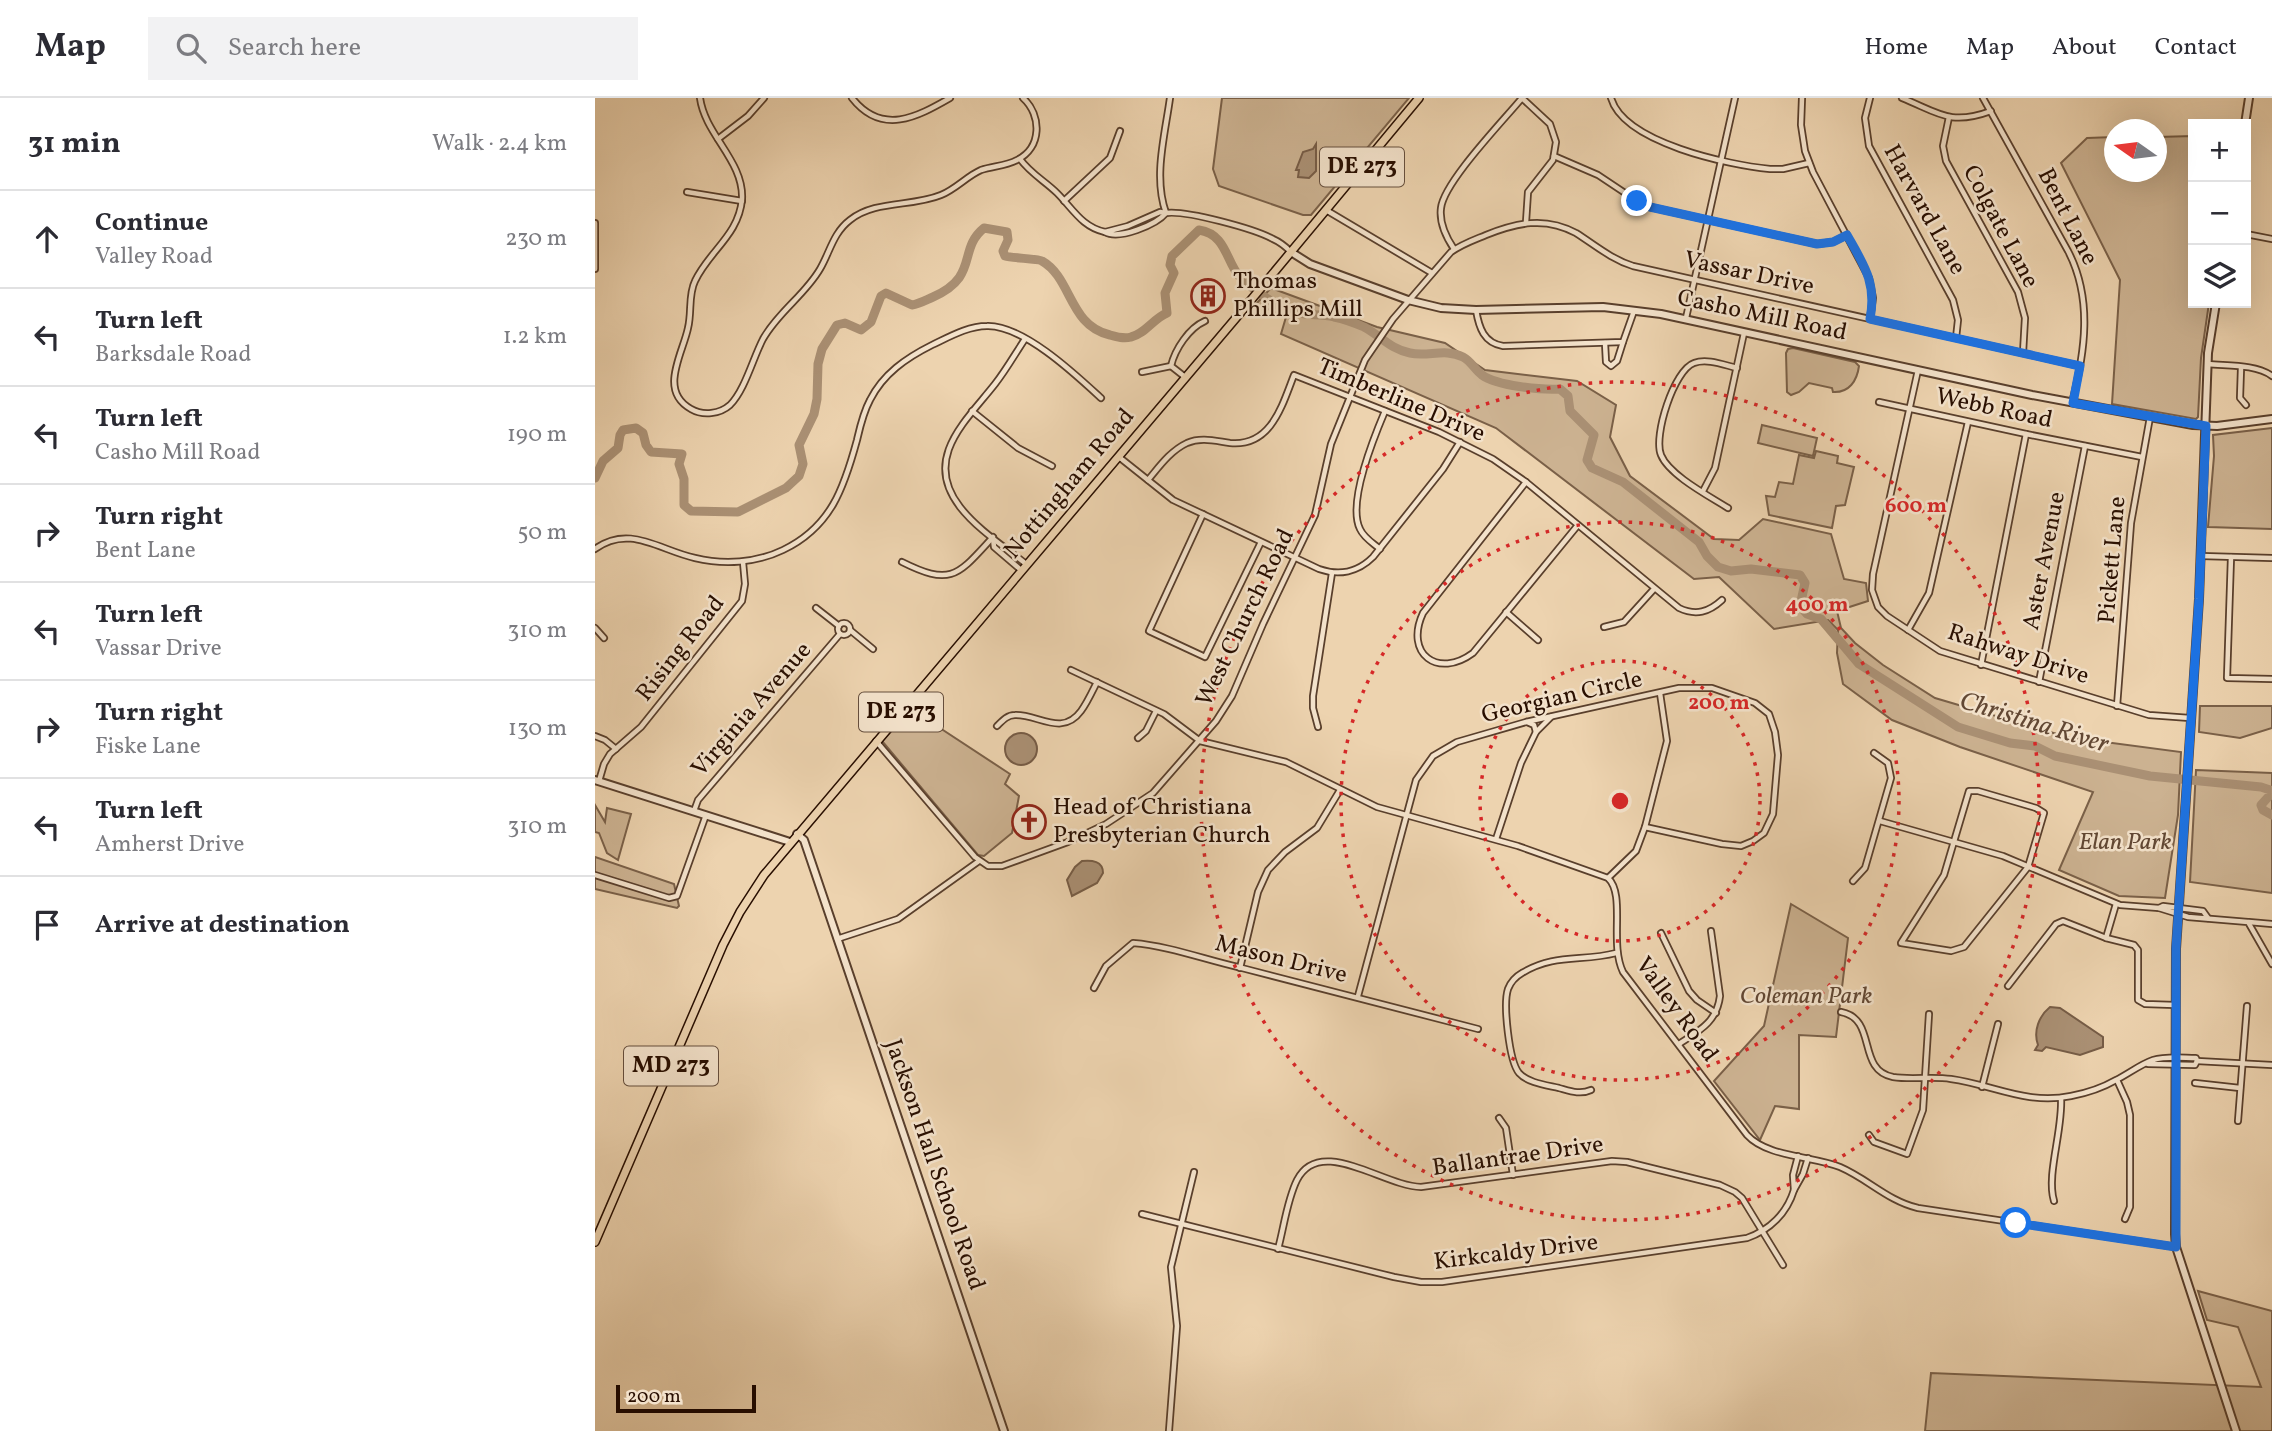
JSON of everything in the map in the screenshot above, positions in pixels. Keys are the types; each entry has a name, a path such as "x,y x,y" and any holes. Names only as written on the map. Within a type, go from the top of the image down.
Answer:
{"main road":[{"name":"Nottingham Road","path":"750,895 790,842 1255,296 1419,98"},
{"name":"MD 273","path":"595,1242 710,975 750,895"}],"street":[{"path":"700,98 705,117 737,174 742,201 734,228 694,283 689,326 675,371 677,394 684,404 699,412 716,412 732,403 772,325 817,273 834,238 847,222 866,211 941,195 977,172 1020,159 1034,142 1037,125 1034,112 1023,98"},
{"path":"717,139 748,116 764,98"},
{"path":"852,98 872,115 894,120 918,116 947,99"},
{"path":"1166,213 1160,182 1170,98"},
{"path":"1454,249 1442,222 1444,196 1522,98 1552,127 1556,142 1554,156 1528,192 1526,222"},
{"path":"1611,98 1624,118 1673,148 1770,169 1809,163"},
{"path":"1686,318 1735,98"},
{"path":"1802,98 1801,134 1809,163 1866,270 1873,298 1870,319"},
{"name":"Harvard Lane","path":"1870,98 1865,118 1869,146 1951,294 1957,313 1956,338"},
{"path":"1902,98 1949,117 1968,119 1991,111"},
{"name":"Bent Lane","path":"1983,98 2079,275 2085,305 2080,366 2073,403"},
{"path":"2246,119 2249,98"},
{"name":"Colgate Lane","path":"1949,117 1943,146 1946,160 2018,292 2025,318 2023,353"},
{"path":"1064,201 1110,158 1120,131"},
{"path":"1554,156 1598,175 1643,204 1817,244 1833,242 1847,235"},
{"path":"1020,159 1032,174 1095,229 1112,235 1128,233 1162,218 1166,213"},
{"path":"687,192 742,201"},
{"path":"1326,210 1431,273"},
{"path":"1166,213 1186,213 1265,235 1291,252"},
{"name":"Vassar Drive","path":"1431,273 1454,249 1511,225 1526,222 1560,227 1577,234 1618,261 2080,366"},
{"path":"595,223 595,270"},
{"path":"2251,235 2272,239"},
{"name":"Casho Mill Road","path":"1291,252 1304,262 1408,300 1441,308 1476,310 1603,307 1635,310 1686,318 2150,418 2206,426 2272,419"},
{"name":"West Church Road","path":"979,861 991,867 1008,864 1068,842 1106,824 1153,793 1200,741 1229,703 1315,515 1328,452 1375,342 1431,273"},
{"path":"2214,308 2208,364 2201,556 2175,1005 2176,1247 2235,1431"},
{"path":"1476,310 1484,335 1498,345 1623,342"},
{"path":"1605,343 1606,362 1611,366 1616,361 1635,310"},
{"path":"1171,366 1193,327 1205,321"},
{"path":"595,549 611,539 630,537 693,558 743,562 783,550 804,538 822,521 842,490 869,402 882,380 899,364 946,338 976,327 1010,330 1059,361 1101,398"},
{"path":"1703,491 1715,468 1745,332"},
{"path":"1024,339 999,378 957,429 950,442 947,457 948,480 961,508 993,537 994,547 1024,567"},
{"path":"1728,508 1675,472 1664,461 1659,448 1659,429 1678,378 1685,368 1704,361 1737,368"},
{"path":"2208,364 2266,372 2272,376"},
{"path":"1171,366 1185,378"},
{"path":"1142,372 1171,366"},
{"path":"2241,368 2240,398 2246,405"},
{"name":"Rahway Drive","path":"1918,370 1872,583 1873,597 1878,607 1940,651 2117,706 2157,716 2190,718"},
{"name":"Timberline Drive","path":"1148,480 1174,451 1189,442 1203,440 1241,443 1260,436 1271,427 1278,415 1294,375 1460,442 1493,459 1526,482 1679,608 1692,613 1708,611 1722,600"},
{"name":"Webb Road","path":"1879,402 2143,457"},
{"path":"972,411 1018,448 1052,466"},
{"path":"1380,549 1363,533 1356,513 1367,455 1385,411"},
{"name":"Pickett Lane","path":"2117,706 2131,523 2150,418"},
{"path":"1907,630 1929,593 1968,422"},
{"path":"1981,665 2026,434"},
{"path":"1118,456 1168,497 1332,573 1359,568 1369,562 1443,469 1460,442"},
{"name":"Aster Avenue","path":"2039,682 2085,446"},
{"path":"1526,482 1423,613 1416,628 1418,647 1423,653 1440,663 1451,664 1464,660 1473,653 1578,526"},
{"path":"1203,514 1149,631 1205,657 1261,542"},
{"path":"902,562 930,575 951,574 969,562 993,537"},
{"path":"2201,556 2272,558"},
{"path":"2231,557 2227,678 2272,679"},
{"name":"Rising Road","path":"597,781 606,759 641,727 738,607 745,590 743,562"},
{"path":"1318,727 1313,696 1332,573"},
{"path":"1604,627 1624,622 1654,589"},
{"path":"816,608 839,626"},
{"path":"1506,612 1538,640"},
{"name":"Virginia Avenue","path":"694,811 698,800 840,634 839,626 846,623 850,630 846,634 840,634"},
{"path":"595,628 604,638"},
{"path":"850,630 873,649"},
{"path":"1070,670 1156,710 1200,741 1286,762 1377,807 1496,839 1608,878 1636,851 1645,827 1667,741 1660,693"},
{"path":"997,726 1007,717 1015,715 1050,724 1067,722 1081,711 1097,682"},
{"name":"Georgian Circle","path":"1357,996 1416,780 1433,755 1457,742 1526,722 1679,688 1712,688 1755,703 1769,714 1775,732 1777,755 1773,814 1764,832 1741,846 1645,827"},
{"path":"1138,738 1146,731 1156,710"},
{"path":"1496,839 1521,763 1536,732 1552,716"},
{"path":"1526,722 1534,725 1536,732"},
{"path":"595,736 616,749"},
{"path":"837,940 898,919 979,861 876,741"},
{"path":"1853,881 1865,869 1889,787 1890,770 1883,758 1874,753"},
{"path":"597,781 790,842"},
{"path":"1240,968 1258,892 1268,870 1285,852 1317,828 1341,790"},
{"path":"1969,791 2036,808 2044,813 2028,867 1964,947 1951,951 1901,943 1942,880 1954,842 1969,791"},
{"path":"595,875 669,898 677,895 706,815"},
{"path":"1880,821 1995,853 2116,904 2203,911 2208,918 2272,924"},
{"name":"Jackson Hall School Road","path":"797,834 804,840 1004,1431"},
{"name":"Valley Road","path":"1608,878 1617,894 1616,953 1619,964 1632,986 1752,1140 1768,1148 1843,1168 1888,1197 1918,1208 2176,1247"},
{"path":"2106,938 2116,904"},
{"path":"2008,986 2060,922 2067,922 2106,938 2132,943 2136,947 2137,991 2140,1002 2175,1005"},
{"path":"2248,922 2272,964"},
{"path":"1679,1044 1711,1022 1716,1013 1720,996 1710,931"},
{"path":"1661,933 1689,991 1716,1013"},
{"name":"Mason Drive","path":"1094,988 1107,966 1133,943 1157,945 1478,1029"},
{"path":"1591,1090 1578,1093 1524,1078 1518,1072 1511,1054 1506,998 1513,979 1523,971 1558,958 1596,958 1616,953"},
{"path":"2238,1121 2247,1006"},
{"path":"1841,1012 1860,1023 1866,1035 1871,1060 1878,1069 1894,1077 1960,1080 2025,1097 2061,1098 2085,1093 2117,1080 2151,1060 2176,1061 2196,1058 2197,1061 2272,1065"},
{"path":"1869,1135 1874,1142 1907,1154 1923,1110 1929,1014"},
{"path":"1982,1087 1998,1024"},
{"path":"2117,1080 2130,1115 2130,1207 2125,1219"},
{"path":"2195,1083 2241,1088"},
{"path":"2054,1201 2051,1190 2061,1122 2061,1098"},
{"path":"1499,1118 1506,1128 1513,1175"},
{"name":"Kirkcaldy Drive","path":"1794,1190 1793,1175 1798,1156"},
{"name":"Kirkcaldy Drive","path":"1142,1214 1404,1279 1442,1282 1736,1241 1762,1231 1782,1214 1801,1180 1808,1158"},
{"name":"Ballantrae Drive","path":"1279,1249 1296,1182 1306,1168 1315,1163 1338,1161 1394,1183 1415,1187 1606,1162 1627,1162 1730,1189 1742,1198 1783,1265"},
{"path":"1169,1431 1177,1325 1171,1267 1194,1172"}],"green space":[{"path":"1222,98 1409,98 1311,215 1303,215 1219,186 1213,169"},
{"path":"2188,136 2188,308 2208,308 2196,419 2112,404 2120,280 2061,163 2087,138 2104,137 2104,182 2167,182 2167,137"},
{"name":"Elan Park","path":"1271,288 1377,327 1445,343 1485,370 1577,381 1616,405 1610,437 1630,476 1714,539 1739,540 1763,519 1831,534 1844,579 1866,583 1868,601 1837,611 1841,628 1883,665 1935,698 2067,737 2181,752 2178,815 2165,898 2119,896 2059,870 2093,792 1960,747 1892,720 1843,684 1837,653 1838,630 1828,620 1774,629 1719,577 1694,579 1496,428 1281,334 1286,317 1256,304"},
{"path":"1793,348 1855,362 1859,366 1854,381 1839,392 1809,383 1791,395 1787,392 1786,353"},
{"path":"1762,425 1817,438 1813,456 1758,443"},
{"path":"2272,428 2272,529 2208,527 2214,456 2213,435"},
{"path":"1816,451 1838,456 1837,463 1854,467 1845,505 1836,506 1832,528 1769,515 1766,496 1775,497 1779,482 1793,484 1799,455 1814,458"},
{"path":"2200,706 2272,706 2272,728 2240,738 2199,732"},
{"path":"911,709 1010,774 1005,784 1019,796 1012,833 984,856 978,855 882,741"},
{"path":"2196,770 2272,773 2272,893 2190,882"},
{"path":"595,805 605,822 607,808 631,814 618,860 607,853 599,833 595,832"},
{"path":"595,857 674,884 679,906 677,908 595,889"},
{"name":"Coleman Park","path":"1791,904 1848,938 1836,1037 1799,1035 1799,1109 1775,1106 1760,1140 1714,1081 1764,1026"},
{"path":"2198,1291 2272,1311 2272,1431 1925,1431 1931,1373 2261,1387 2238,1327 2207,1320"}],"shaded area":[{"path":"1316,144 1316,171 1309,178 1298,177 1299,170 1296,170 1303,152 1313,149"},
{"path":"1021,733 1033,737 1037,749 1033,761 1021,765 1009,761 1005,749 1009,737"},
{"path":"1082,861 1099,864 1103,873 1097,883 1072,896 1067,880"},
{"path":"2050,1007 2060,1008 2103,1037 2103,1047 2080,1055 2046,1047 2042,1051 2035,1050 2038,1045 2038,1024"}],"waterway":[{"name":"Christina River","path":"595,478 603,461 618,448 623,430 636,428 643,433 651,452 682,454 679,464 684,479 684,505 691,511 738,512 786,488 799,476 803,464 799,445 814,414 818,364 822,349 837,325 845,323 861,330 871,322 881,296 886,293 912,305 948,289 963,272 971,245 984,228 1007,232 1008,240 1003,251 1005,256 1040,260 1052,269 1086,322 1097,330 1126,338 1141,333 1167,313 1165,293 1174,273 1170,265 1172,256 1199,230 1220,242 1243,280 1287,310 1349,321 1364,327 1397,349 1410,353 1456,354 1466,359 1482,375 1508,385 1560,389 1568,396 1570,411 1594,435 1587,460 1592,468 1623,482 1699,542 1707,556 1718,567 1731,571 1751,569 1800,575 1805,583 1800,606 1807,614 1821,619 1859,664 1958,727 2010,743 2035,746 2055,756 2150,776 2261,787 2270,790 2271,794 2261,805 2263,810 2272,815"}],"place":[{"name":"Thomas Phillips Mill","path":"1208,296"},
{"name":"Head of Christiana Presbyterian Church","path":"1029,822"}],"route":[{"path":"1637,201 1650,207 1817,244 1833,242 1847,235 1871,285 1873,298 1870,319 2080,366 2073,403 2206,426 2199,599 2176,948 2176,1247 2016,1223"}]}
